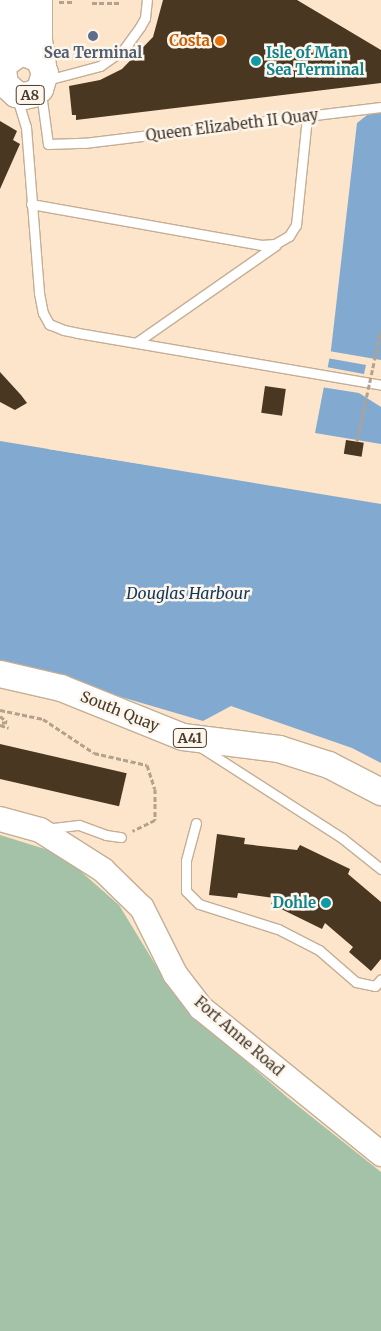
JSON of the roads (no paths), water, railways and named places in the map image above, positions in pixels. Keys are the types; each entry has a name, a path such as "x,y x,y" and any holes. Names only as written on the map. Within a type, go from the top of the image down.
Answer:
{"main road":[{"name":"A8","path":"13,0 13,41 22,78"},
{"name":"A8","path":"22,78 39,40 39,0"},
{"name":"South Quay","path":"0,674 61,688 183,737 278,749 328,765 381,792"},
{"name":"Fort Anne Road","path":"0,819 48,834 103,870 142,908 175,974 201,1008 381,1154"}],"lane":[{"path":"147,0 140,27 124,49 100,66 22,78 39,293 43,313 49,324 64,330 381,385"},
{"name":"Queen Elizabeth II Quay","path":"22,78 48,144 84,142 381,106"},
{"path":"137,342 289,236 296,224 307,116"},
{"path":"31,204 261,245 275,244 289,236"},
{"path":"183,737 342,838 381,869"},
{"path":"196,823 186,861 186,891 199,904 278,929 318,950 356,982 375,986 381,979"},
{"path":"48,834 79,825 106,835 120,836"}],"water":[{"path":"381,104 381,444 315,433 331,350 357,123"},
{"name":"Douglas Harbour","path":"0,441 381,504 381,763 352,748 231,706 203,721 26,669 0,665"}],"place":[{"name":"Sea Terminal","path":"93,36"},
{"name":"Costa","path":"220,41"},
{"name":"Isle of Man Sea Terminal","path":"256,61"},
{"name":"Dohle","path":"326,903"}]}
